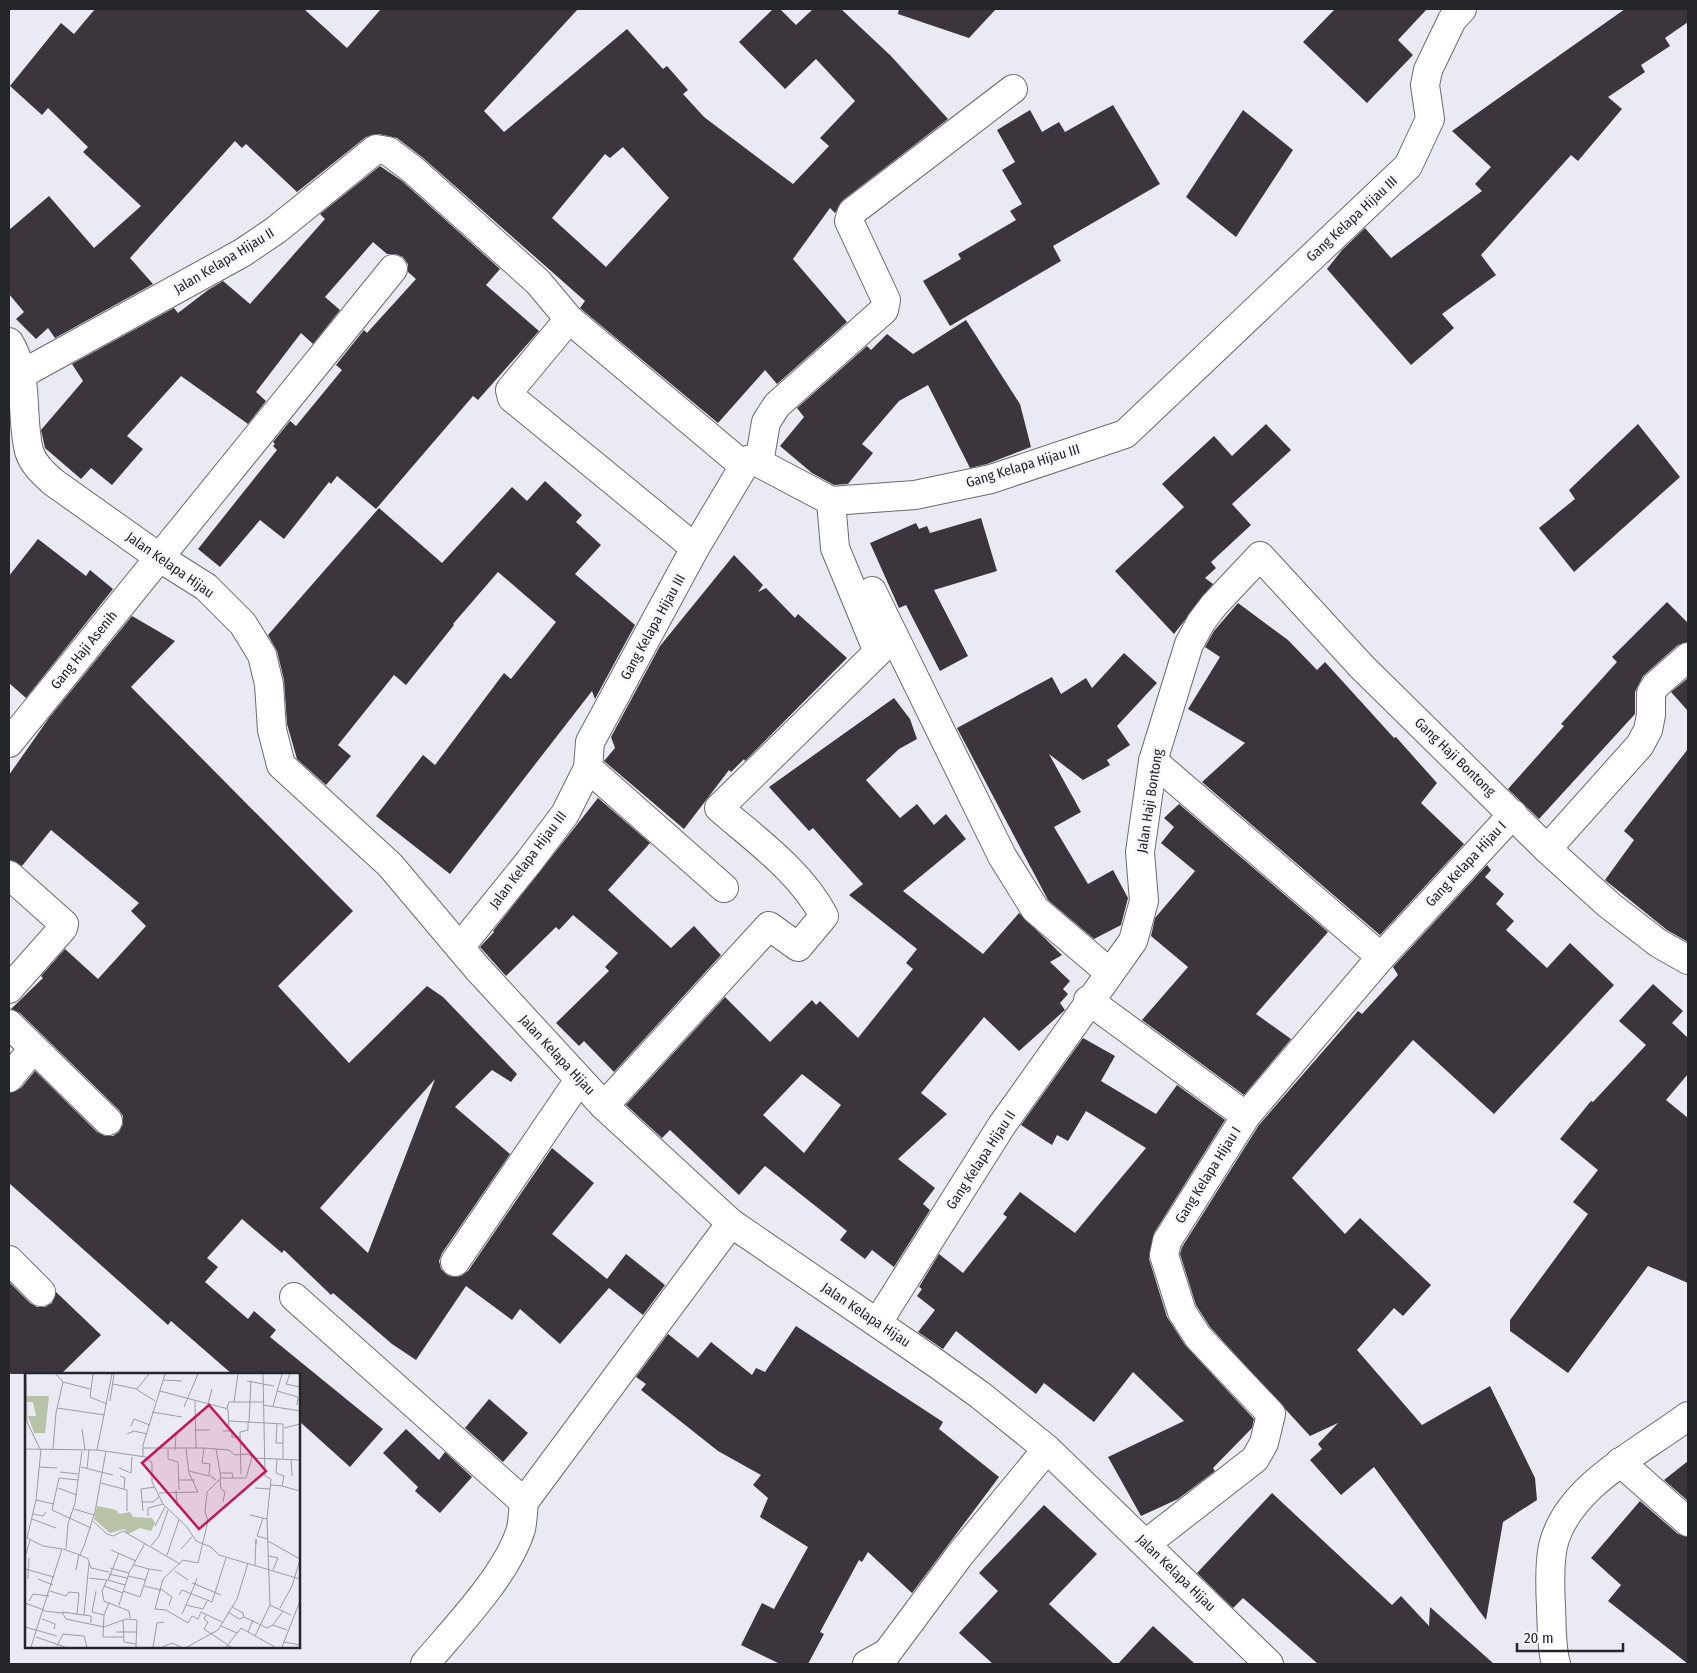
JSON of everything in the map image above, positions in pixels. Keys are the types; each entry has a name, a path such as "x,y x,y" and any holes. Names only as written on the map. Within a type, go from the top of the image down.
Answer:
{"street":[{"name":"Gang Kelapa Hijau III","path":"830,501 915,495 991,479 1125,434 1408,166 1430,119 1425,85 1428,70 1452,20 1462,9"},
{"path":"1013,89 852,212 849,221 886,300 884,310 777,405 766,422 751,464 830,501 893,637 1002,856 1020,887 1035,909 1110,973"},
{"name":"Jalan Kelapa Hijau II","path":"22,374 242,253 276,230 376,149 388,151 412,169 538,282 569,319 751,464"},
{"name":"Gang Haji Asenih","path":"9,743 392,269"},
{"path":"569,319 510,390 512,398 695,548"},
{"name":"Jalan Kelapa Hijau","path":"9,342 16,354 22,374 29,452 38,468 52,482 160,558 206,587 243,624 262,655 269,684 272,730 281,765 390,865 460,947 579,1080 604,1106 731,1223 878,1322 980,1395 1047,1449 1269,1664"},
{"name":"Gang Kelapa Hijau III","path":"588,768 590,742 695,548 751,464"},
{"path":"604,1106 770,926 798,947 824,916 813,896 778,860 719,808 878,652 835,548 830,501"},
{"name":"Jalan Haji Bontong","path":"1088,1000 1133,940 1144,901 1140,852 1154,761 1189,644 1201,622 1214,605 1260,556"},
{"name":"Gang Haji Bontong","path":"1260,556 1362,667 1547,849 1609,905 1658,942 1688,960"},
{"path":"1547,849 1640,745 1648,730 1651,715 1650,693 1656,685 1688,657"},
{"path":"1154,761 1381,957"},
{"path":"588,768 724,888"},
{"name":"Jalan Kelapa Hijau III","path":"460,947 528,864 565,814 588,768"},
{"name":"Gang Kelapa Hijau I","path":"1146,1544 1255,1459 1264,1443 1271,1414 1198,1336 1182,1312 1164,1256 1167,1241 1246,1116 1381,957 1513,814"},
{"path":"9,875 64,924 63,928 9,989"},
{"path":"1088,1000 1246,1116"},
{"name":"Gang Kelapa Hijau II","path":"878,1322 1002,1125 1088,1000"},
{"path":"9,1024 33,1050 108,1122"},
{"path":"9,1078 33,1050"},
{"path":"455,1262 579,1080"},
{"path":"425,1664 477,1602 504,1562 521,1528 524,1502 731,1223"},
{"path":"9,1260 41,1292"},
{"path":"294,1297 524,1502"},
{"path":"1556,1664 1550,1584 1553,1546 1564,1519 1582,1497 1620,1462 1688,1416"},
{"path":"867,1664 887,1653 958,1556 1047,1449"},
{"path":"1620,1462 1688,1522"}],"building":[{"path":"95,9 304,9 347,48 381,9 578,9 484,111 504,132 627,29 663,69 667,66 688,90 683,94 704,117 793,184 829,146 820,138 855,101 816,59 785,89 739,42 773,9 780,9 796,25 813,9 841,9 891,56 948,119 843,200 835,213 830,208 793,259 847,322 777,384 765,370 718,423 580,308 585,301 422,157 397,138 379,134 366,137 297,192 246,144 242,148 235,141 130,258 153,284 55,338 48,328 36,339 16,319 24,312 9,294 9,230 49,196 94,248 141,206 83,152 88,147 48,108 42,115 10,86 61,23 74,34","holes":["623,147 669,198 606,267 552,218 605,154 610,158"]},
{"path":"899,9 996,9 969,38 898,14"},
{"path":"1335,9 1427,9 1398,40 1413,55 1367,103 1303,42"},
{"path":"1625,9 1688,9 1688,22 1665,38 1670,46 1641,65 1645,72 1608,97 1622,109 1578,161 1571,155 1481,255 1496,275 1442,314 1454,328 1411,365 1327,269 1342,250 1365,228 1391,258 1482,191 1475,184 1491,167 1452,131"},
{"path":"1113,105 1160,184 1053,246 1061,261 950,326 923,281 961,259 958,254 1016,220 1010,211 1022,204 1002,170 1015,162 997,130 1030,110 1042,132 1059,122 1065,132"},
{"path":"1243,110 1293,150 1236,237 1186,197"},
{"path":"380,166 402,181 500,269 486,285 539,331 478,400 473,396 376,509 337,476 331,484 329,482 284,539 260,520 220,567 198,549 277,450 273,446 275,444 273,442 290,421 296,426 342,370 336,365 364,330 367,333 416,279 408,272 408,264 403,257 396,254 387,254 373,242 325,297 340,310 313,344 301,333 256,392 266,401 248,424 181,376 127,436 143,449 112,485 91,468 81,479 45,448 41,430 83,381 72,364 174,308 178,313 223,281 250,304 325,219 320,214"},
{"path":"966,320 1020,404 1031,447 987,464 970,468 928,385 899,401 862,444 873,453 848,484 834,485 812,473 780,446 804,417 797,408 867,346 871,350 887,334 913,354"},
{"path":"1266,424 1291,450 1232,504 1251,525 1211,562 1216,568 1205,578 1213,584 1174,634 1115,571 1184,507 1162,484 1214,436 1232,456"},
{"path":"1638,424 1680,477 1574,572 1539,528 1575,499 1569,490"},
{"path":"545,481 582,515 576,522 601,545 575,574 635,625 595,699 592,691 450,874 376,816 423,755 435,765 504,673 511,679 556,622 498,572 453,624 406,685 394,675 338,745 351,756 326,785 297,759 287,724 284,680 277,651 268,635 379,508 442,563 512,487 527,501"},
{"path":"981,518 997,571 934,590 968,656 940,671 906,605 899,608 870,543 916,523 919,529 927,526 930,533"},
{"path":"38,539 86,576 90,570 113,589 26,698 9,683 9,576"},
{"path":"734,555 763,585 758,592 766,588 795,618 798,614 847,658 745,761 744,759 731,772 729,770 684,829 604,761 615,748 611,737 660,646"},
{"path":"1667,602 1688,623 1688,642 1678,645 1643,676 1635,692 1635,714 1539,819 1508,789 1564,726 1561,724 1617,662 1612,657"},
{"path":"1238,603 1288,640 1317,670 1325,662 1394,738 1396,737 1437,783 1421,803 1464,844 1380,935 1202,782 1245,743 1188,709 1220,657 1205,647 1214,631"},
{"path":"132,616 175,641 131,687 353,911 278,986 349,1063 427,986 443,997 517,1074 511,1082 492,1070 455,1107 510,1154 442,1253 439,1261 441,1269 447,1275 453,1277 461,1276 468,1271 552,1148 594,1183 552,1234 607,1279 626,1254 665,1285 643,1315 609,1288 560,1344 520,1309 512,1320 466,1286 416,1360 392,1344 333,1293 331,1295 284,1250 282,1253 242,1219 207,1258 218,1267 205,1282 248,1319 254,1311 276,1330 270,1337 383,1429 350,1467 300,1422 300,1373 231,1373 171,1321 168,1325 9,1183 9,1093 21,1088 35,1071 97,1132 105,1136 113,1136 119,1132 123,1124 123,1116 119,1110 20,1013 11,1009 43,978 41,976 65,949 98,979 146,926 131,911 139,903 51,830 22,866 9,860 9,775 49,718","holes":["435,1079 368,1253 320,1208"]},
{"path":"1124,653 1157,683 1117,726 1130,745 1107,760 1110,765 1083,780 1049,754 1081,812 1054,827 1088,884 1113,870 1128,898 1121,925 1094,939 1048,900 957,728 1052,677 1061,694 1086,678 1092,688"},
{"path":"1688,678 1688,711 1671,692"},
{"path":"894,698 910,719 917,739 899,749 866,780 900,818 917,804 934,825 946,814 966,839 903,891 983,954 1019,913 1062,955 1050,962 1070,981 1063,989 1068,994 1060,1003 1065,1010 1019,1051 984,1017 921,1093 947,1114 898,1159 935,1188 923,1204 930,1210 894,1267 872,1250 865,1259 840,1240 847,1231 765,1166 739,1195 670,1130 662,1138 626,1105 725,997 770,1042 812,1000 816,1005 820,1001 858,1038 913,969 906,963 917,949 849,895 863,884 813,828 809,831 769,787","holes":["802,1074 841,1105 804,1153 763,1115"]},
{"path":"1688,749 1688,942 1667,930 1605,880 1634,840 1624,831"},
{"path":"598,798 650,843 608,890 671,948 694,926 721,955 614,1072 584,1041 579,1046 556,1023 609,971 605,967 618,953 573,915 559,930 556,927 506,976 480,947 494,932"},
{"path":"1179,804 1328,932 1256,1014 1291,1039 1244,1095 1142,1020 1188,967 1151,936 1155,918 1195,871 1161,843 1174,827 1164,818"},
{"path":"1487,865 1491,870 1485,877 1504,894 1496,904 1514,921 1506,930 1547,968 1570,943 1614,985 1494,1114 1413,1040 1292,1178 1345,1234 1360,1218 1431,1285 1403,1316 1394,1308 1357,1350 1422,1425 1490,1386 1535,1478 1537,1500 1503,1522 1486,1620 1374,1467 1341,1495 1310,1460 1322,1449 1318,1444 1338,1423 1310,1436 1210,1327 1196,1305 1180,1254 1182,1247 1259,1125 1358,1011 1362,1014 1398,975 1393,967"},
{"path":"1653,984 1683,1011 1672,1023 1688,1038 1688,1074 1666,1100 1688,1118 1688,1283 1648,1266 1568,1373 1510,1331 1510,1320 1588,1214 1573,1202 1598,1170 1560,1139 1591,1101 1593,1102 1646,1045 1619,1021"},
{"path":"1083,1038 1115,1056 1101,1081 1156,1114 1177,1085 1225,1120 1154,1233 1149,1259 1167,1317 1185,1345 1254,1419 1252,1428 1213,1468 1215,1471 1178,1499 1141,1516 1108,1457 1184,1421 1133,1372 1094,1422 1044,1383 1036,1394 956,1331 943,1349 918,1332 935,1310 917,1296 922,1289 919,1287 939,1254 963,1273 1007,1217 1003,1214 1020,1192 1075,1233 1146,1148 1086,1111 1068,1141 1057,1135 1052,1145 1021,1125"},
{"path":"9,1282 30,1303 37,1307 45,1307 52,1303 56,1292 101,1335 62,1373 9,1374"},
{"path":"796,1326 943,1422 939,1429 999,1477 912,1593 868,1552 862,1562 859,1560 820,1632 824,1634 808,1664 780,1664 741,1645 762,1603 774,1609 808,1547 760,1517 768,1498 753,1485 761,1475 718,1451 641,1390 646,1384 636,1377 668,1334 698,1358 711,1342 752,1375 756,1368 765,1372"},
{"path":"489,1399 528,1433 503,1462 465,1428"},
{"path":"406,1429 439,1460 445,1452 472,1477 440,1513 415,1491 418,1487 383,1453"},
{"path":"1688,1461 1688,1501 1664,1480"},
{"path":"1272,1493 1392,1605 1401,1596 1429,1626 1430,1607 1494,1664 1318,1664 1243,1598 1233,1608 1197,1573"},
{"path":"1640,1501 1678,1534 1688,1537 1688,1664 1608,1601 1621,1585 1591,1558"},
{"path":"1044,1505 1097,1554 1049,1604 1114,1664 993,1664 959,1633 998,1591 979,1573"},
{"path":"1153,1626 1195,1664 1118,1664"}]}
